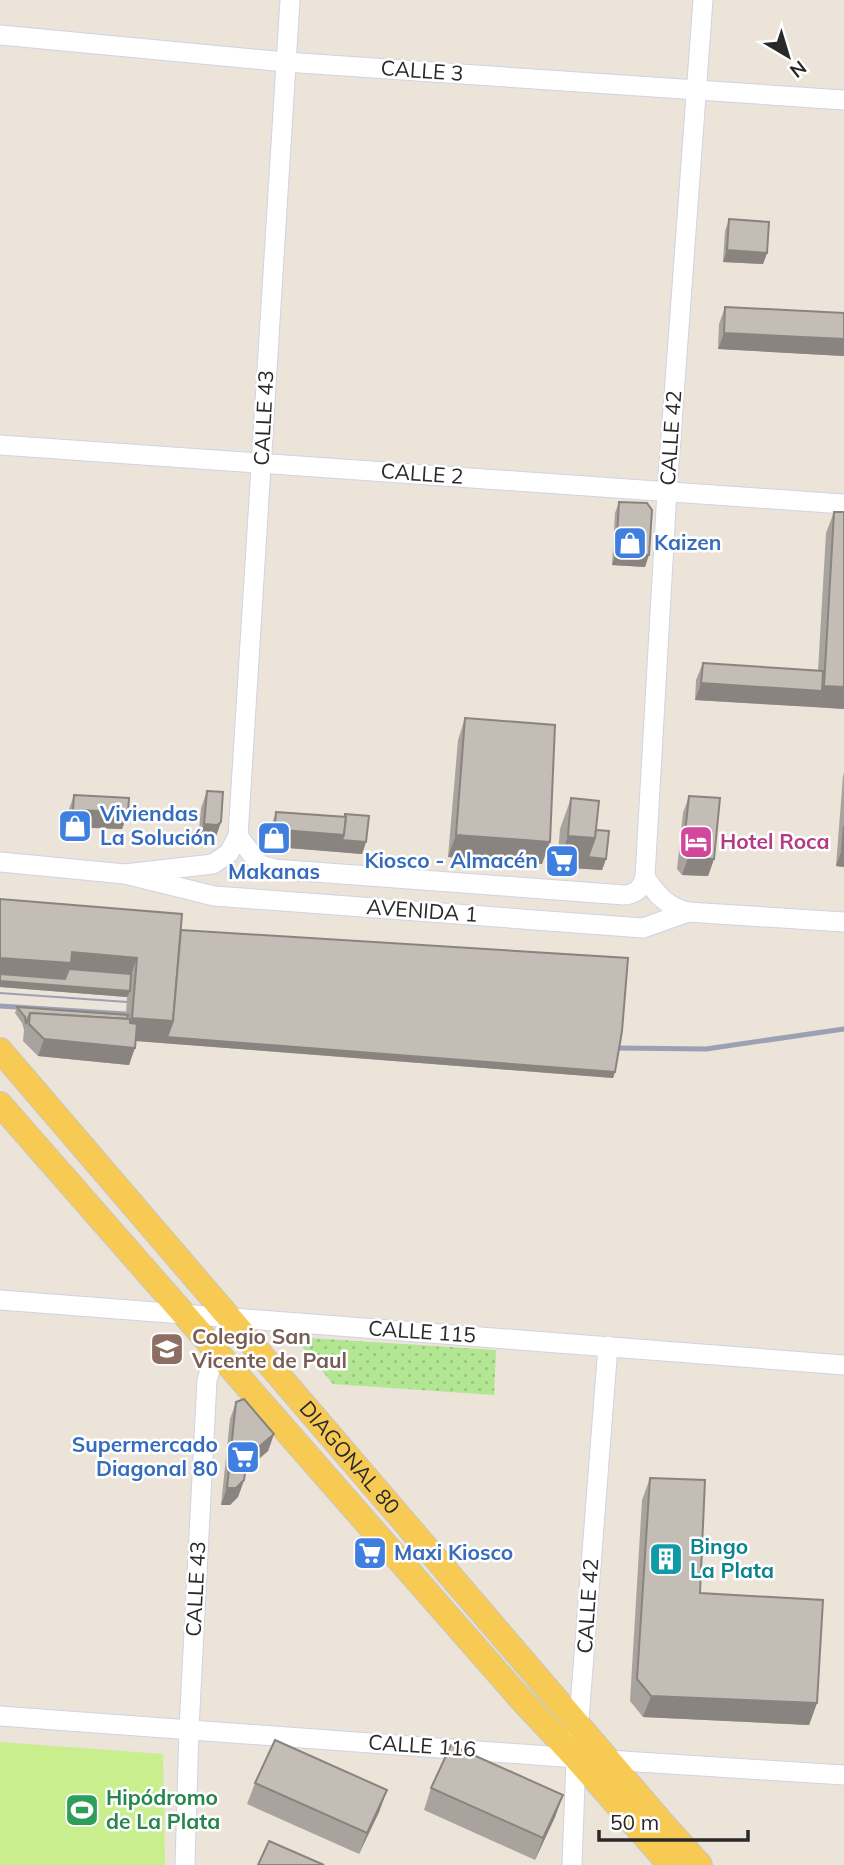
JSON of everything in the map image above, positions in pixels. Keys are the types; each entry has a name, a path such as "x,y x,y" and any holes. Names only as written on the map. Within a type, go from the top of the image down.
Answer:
{"main road":[{"name":"DIAGONAL 80","path":"0,1050 700,1865"},
{"name":"DIAGONAL 80","path":"0,1104 519,1697 670,1865"}],"street":[{"name":"CALLE 43","path":"238,836 290,0"},
{"name":"CALLE 42","path":"645,877 667,491 703,0"},
{"name":"CALLE 3","path":"0,35 285,62 844,100"},
{"name":"CALLE 2","path":"0,445 844,504"},
{"path":"125,874 213,864 229,853 238,836"},
{"name":"AVENIDA 1","path":"238,836 260,865 274,869 624,895 639,890 645,877"},
{"name":"AVENIDA 1","path":"0,862 125,874 214,896 643,928 688,912 844,922"},
{"path":"645,877 665,902 688,912"},
{"name":"CALLE 115","path":"0,1300 844,1365"},
{"name":"CALLE 43","path":"185,1865 189,1729 207,1380 231,1318"},
{"name":"CALLE 42","path":"572,1865 576,1758 608,1346"},
{"name":"CALLE 116","path":"0,1716 844,1775"}],"green space":[{"path":"294,1337 496,1350 494,1395 333,1384"},
{"name":"Hipódromo de La Plata","path":"0,1742 163,1754 165,1865 0,1865"}],"building":[{"path":"729,219 769,222 767,253 727,250"},
{"path":"725,307 844,313 844,339 724,333"},
{"name":"Kaizen","path":"619,502 647,503 652,510 649,555 616,553"},
{"path":"834,512 844,512 844,687 824,686"},
{"path":"703,663 823,671 822,691 701,683"},
{"path":"465,718 555,725 550,842 456,835"},
{"path":"207,791 223,792 221,822 217,825 204,824"},
{"path":"74,795 129,798 128,812 73,810"},
{"name":"Hotel Roca","path":"689,796 720,798 714,859 688,858 683,852"},
{"path":"571,798 599,801 595,838 568,836"},
{"path":"276,812 346,817 344,835 282,830 275,825"},
{"path":"345,814 369,816 366,842 342,840"},
{"path":"596,830 609,831 606,859 588,857"},
{"path":"0,899 182,914 173,1021 132,1018 137,958 72,952 71,963 0,958"},
{"path":"181,930 628,958 622,1031 615,1072 167,1037 173,1021"},
{"path":"69,969 131,974 130,991 0,981 0,974 65,979"},
{"path":"17,1007 128,1015 127,1019 30,1013 26,1024 25,1017"},
{"path":"30,1013 130,1019 130,1023 137,1024 135,1048 44,1039 29,1024"},
{"name":"Supermercado Diagonal 80","path":"244,1399 274,1434 253,1452 249,1447 244,1480 236,1488 227,1488 236,1402"},
{"name":"Bingo La Plata","path":"650,1478 705,1480 700,1593 823,1600 817,1703 651,1696 637,1679"},
{"path":"275,1740 387,1790 367,1833 255,1783"},
{"path":"451,1745 563,1795 543,1838 431,1788"},
{"path":"269,1841 324,1865 258,1865"}],"tram line":[{"path":"0,993 127,1002"}],"railway":[{"path":"0,1006 125,1014"},
{"path":"618,1048 706,1049 844,1029"}],"place":[{"name":"Kaizen","path":"630,543"},
{"name":"Viviendas La Solución","path":"75,826"},
{"name":"Makanas","path":"274,838"},
{"name":"Hotel Roca","path":"696,842"},
{"name":"Kiosco - Almacén","path":"562,861"},
{"name":"Colegio San Vicente de Paul","path":"167,1349"},
{"name":"Supermercado Diagonal 80","path":"243,1457"},
{"name":"Maxi Kiosco","path":"370,1553"},
{"name":"Bingo La Plata","path":"666,1559"},
{"name":"Hipódromo de La Plata","path":"82,1810"}]}
